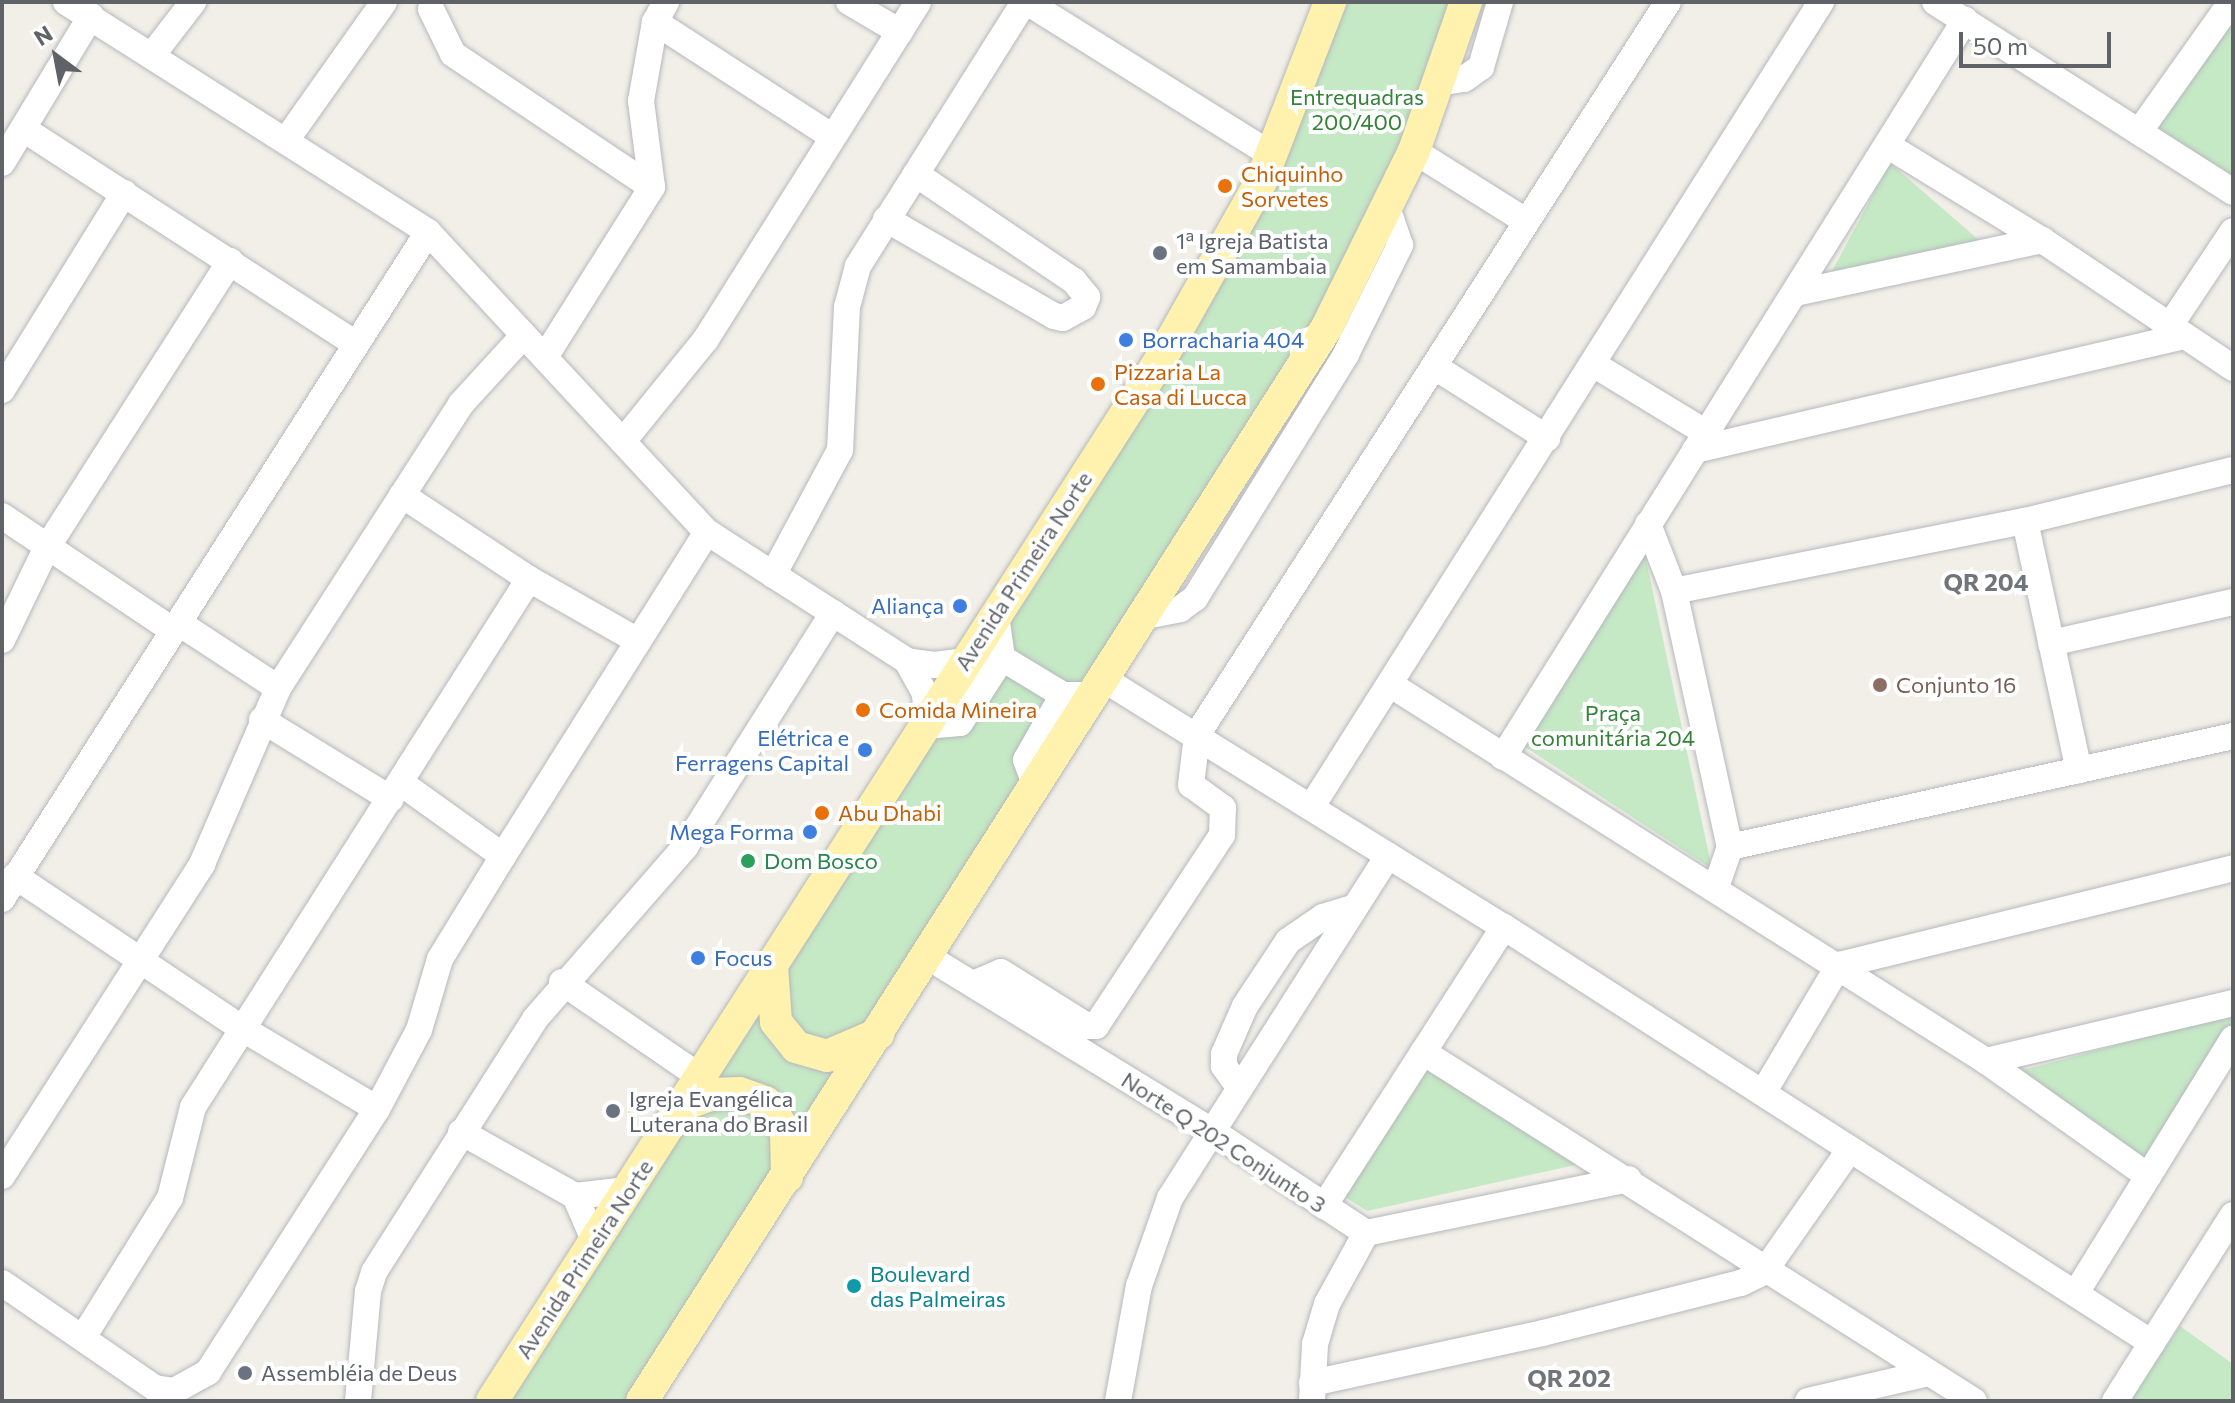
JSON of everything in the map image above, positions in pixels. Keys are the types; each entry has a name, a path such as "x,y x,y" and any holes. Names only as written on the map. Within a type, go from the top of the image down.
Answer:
{"main road":[{"name":"Avenida Primeira Norte","path":"492,1401 1162,357 1273,156 1330,2"},
{"path":"642,1401 1100,688 1327,327 1388,210 1414,151 1466,2"},
{"path":"772,967 776,1022 796,1047 827,1056 878,1034"},
{"path":"683,1105 713,1094 739,1093 765,1102 786,1132 787,1177"}],"street":[{"path":"66,2 287,139 428,232 707,532 907,661 934,665 965,661"},
{"path":"153,54 193,2"},
{"path":"287,139 384,2"},
{"path":"849,2 900,32"},
{"path":"624,440 706,339 918,2"},
{"path":"773,575 840,450 850,287 886,219 1025,2 1273,156"},
{"path":"1438,83 1464,79 1481,67 1500,2"},
{"path":"973,984 1001,972 1087,1026 1096,1026 1222,835 1223,808 1191,785 1197,735 1668,2"},
{"path":"1312,806 1821,2"},
{"path":"1935,2 2233,192"},
{"path":"430,4 453,54 652,187"},
{"path":"545,357 652,187 641,101 660,12 831,136"},
{"path":"2139,132 2221,12"},
{"path":"2,163 25,130 91,16"},
{"path":"1503,757 1700,441 1890,147 1965,20"},
{"path":"25,130 356,344"},
{"path":"1890,147 2042,240 2233,368"},
{"path":"1414,151 1527,222"},
{"path":"886,219 1054,316 1063,318 1083,307 1087,297 1074,281 916,174"},
{"path":"2,390 124,193"},
{"path":"1593,364 1700,441 2176,332 2233,231"},
{"path":"377,1109 243,1029 143,962 6,889 428,232"},
{"path":"1795,293 2042,240"},
{"path":"2,640 46,549 230,261"},
{"path":"2,1176 143,962 223,821 262,720 278,688 461,404 524,335"},
{"path":"1435,367 1547,438"},
{"path":"1674,591 2025,521 2233,470"},
{"path":"402,495 529,579 638,641"},
{"path":"2,516 46,549 278,688"},
{"path":"2025,521 2079,770"},
{"path":"1648,524 1674,591 1730,847 1716,887"},
{"path":"2,1283 84,1336 155,1388 174,1391 201,1378 377,1109 419,1030 440,959 707,532"},
{"path":"84,1336 170,1198 193,1107 529,579"},
{"path":"2051,643 2233,602"},
{"path":"358,1401 368,1291 374,1272 461,1132 562,982 685,847 833,613"},
{"path":"907,661 925,694 926,725 960,723 1002,658 996,615"},
{"path":"1002,658 1063,695 1100,688 1197,735 1504,927 2152,1343"},
{"path":"1391,685 1839,965 1986,1061 2148,1176"},
{"path":"1036,787 1026,760 1063,695"},
{"path":"262,720 396,791 503,856"},
{"path":"1730,847 2233,736"},
{"path":"1118,1401 1139,1286 1170,1198 1388,856"},
{"path":"1763,1093 1839,965 2233,868"},
{"path":"1239,1087 1224,1066 1224,1054 1245,1006 1288,941 1323,917 1353,908"},
{"path":"1324,1206 1504,927"},
{"name":"Norte Q 202 Conjunto 3","path":"928,957 1212,1131 1366,1233"},
{"path":"562,982 639,1039 700,1077"},
{"path":"1986,1061 2233,1003"},
{"path":"2076,1293 2233,1039"},
{"path":"1423,1052 1628,1179 1764,1272 1974,1401"},
{"path":"461,1132 575,1196 628,1190"},
{"path":"1628,1179 1366,1233 1327,1304 1315,1344 1312,1392 1741,1283 1764,1272 1850,1149"},
{"path":"575,1196 595,1242"},
{"path":"2115,1401 2233,1215"},
{"path":"1808,1401 1928,1373"}],"green space":[{"name":"Entrequadras 200/400","path":"1329,2 1458,2 1363,234 1256,422 633,1401 507,1401 1168,362"},
{"path":"2233,10 2233,179 2148,126"},
{"path":"1890,163 1980,241 1831,273"},
{"name":"Praça comunitária 204","path":"1645,555 1712,869 1519,743"},
{"path":"2233,1014 2233,1022 2147,1169 2016,1072"},
{"path":"1427,1056 1593,1161 1367,1211 1334,1190"},
{"path":"2180,1326 2233,1364 2233,1401 2129,1401"}],"place":[{"name":"Chiquinho Sorvetes","path":"1225,186"},
{"name":"1ª Igreja Batista em Samambaia","path":"1160,253"},
{"name":"Borracharia 404","path":"1126,340"},
{"name":"Pizzaria La Casa di Lucca","path":"1098,384"},
{"name":"Aliança","path":"960,606"},
{"name":"Conjunto 16","path":"1880,685"},
{"name":"Comida Mineira","path":"863,710"},
{"name":"Elétrica e Ferragens Capital","path":"865,750"},
{"name":"Abu Dhabi","path":"822,813"},
{"name":"Mega Forma","path":"810,832"},
{"name":"Dom Bosco","path":"748,861"},
{"name":"Focus","path":"698,958"},
{"name":"Igreja Evangélica Luterana do Brasil","path":"613,1111"},
{"name":"Boulevard das Palmeiras","path":"854,1286"},
{"name":"Assembléia de Deus","path":"245,1373"}],"district":[{"name":"QR 204","path":"1986,582"},
{"name":"QR 202","path":"1569,1378"}]}
